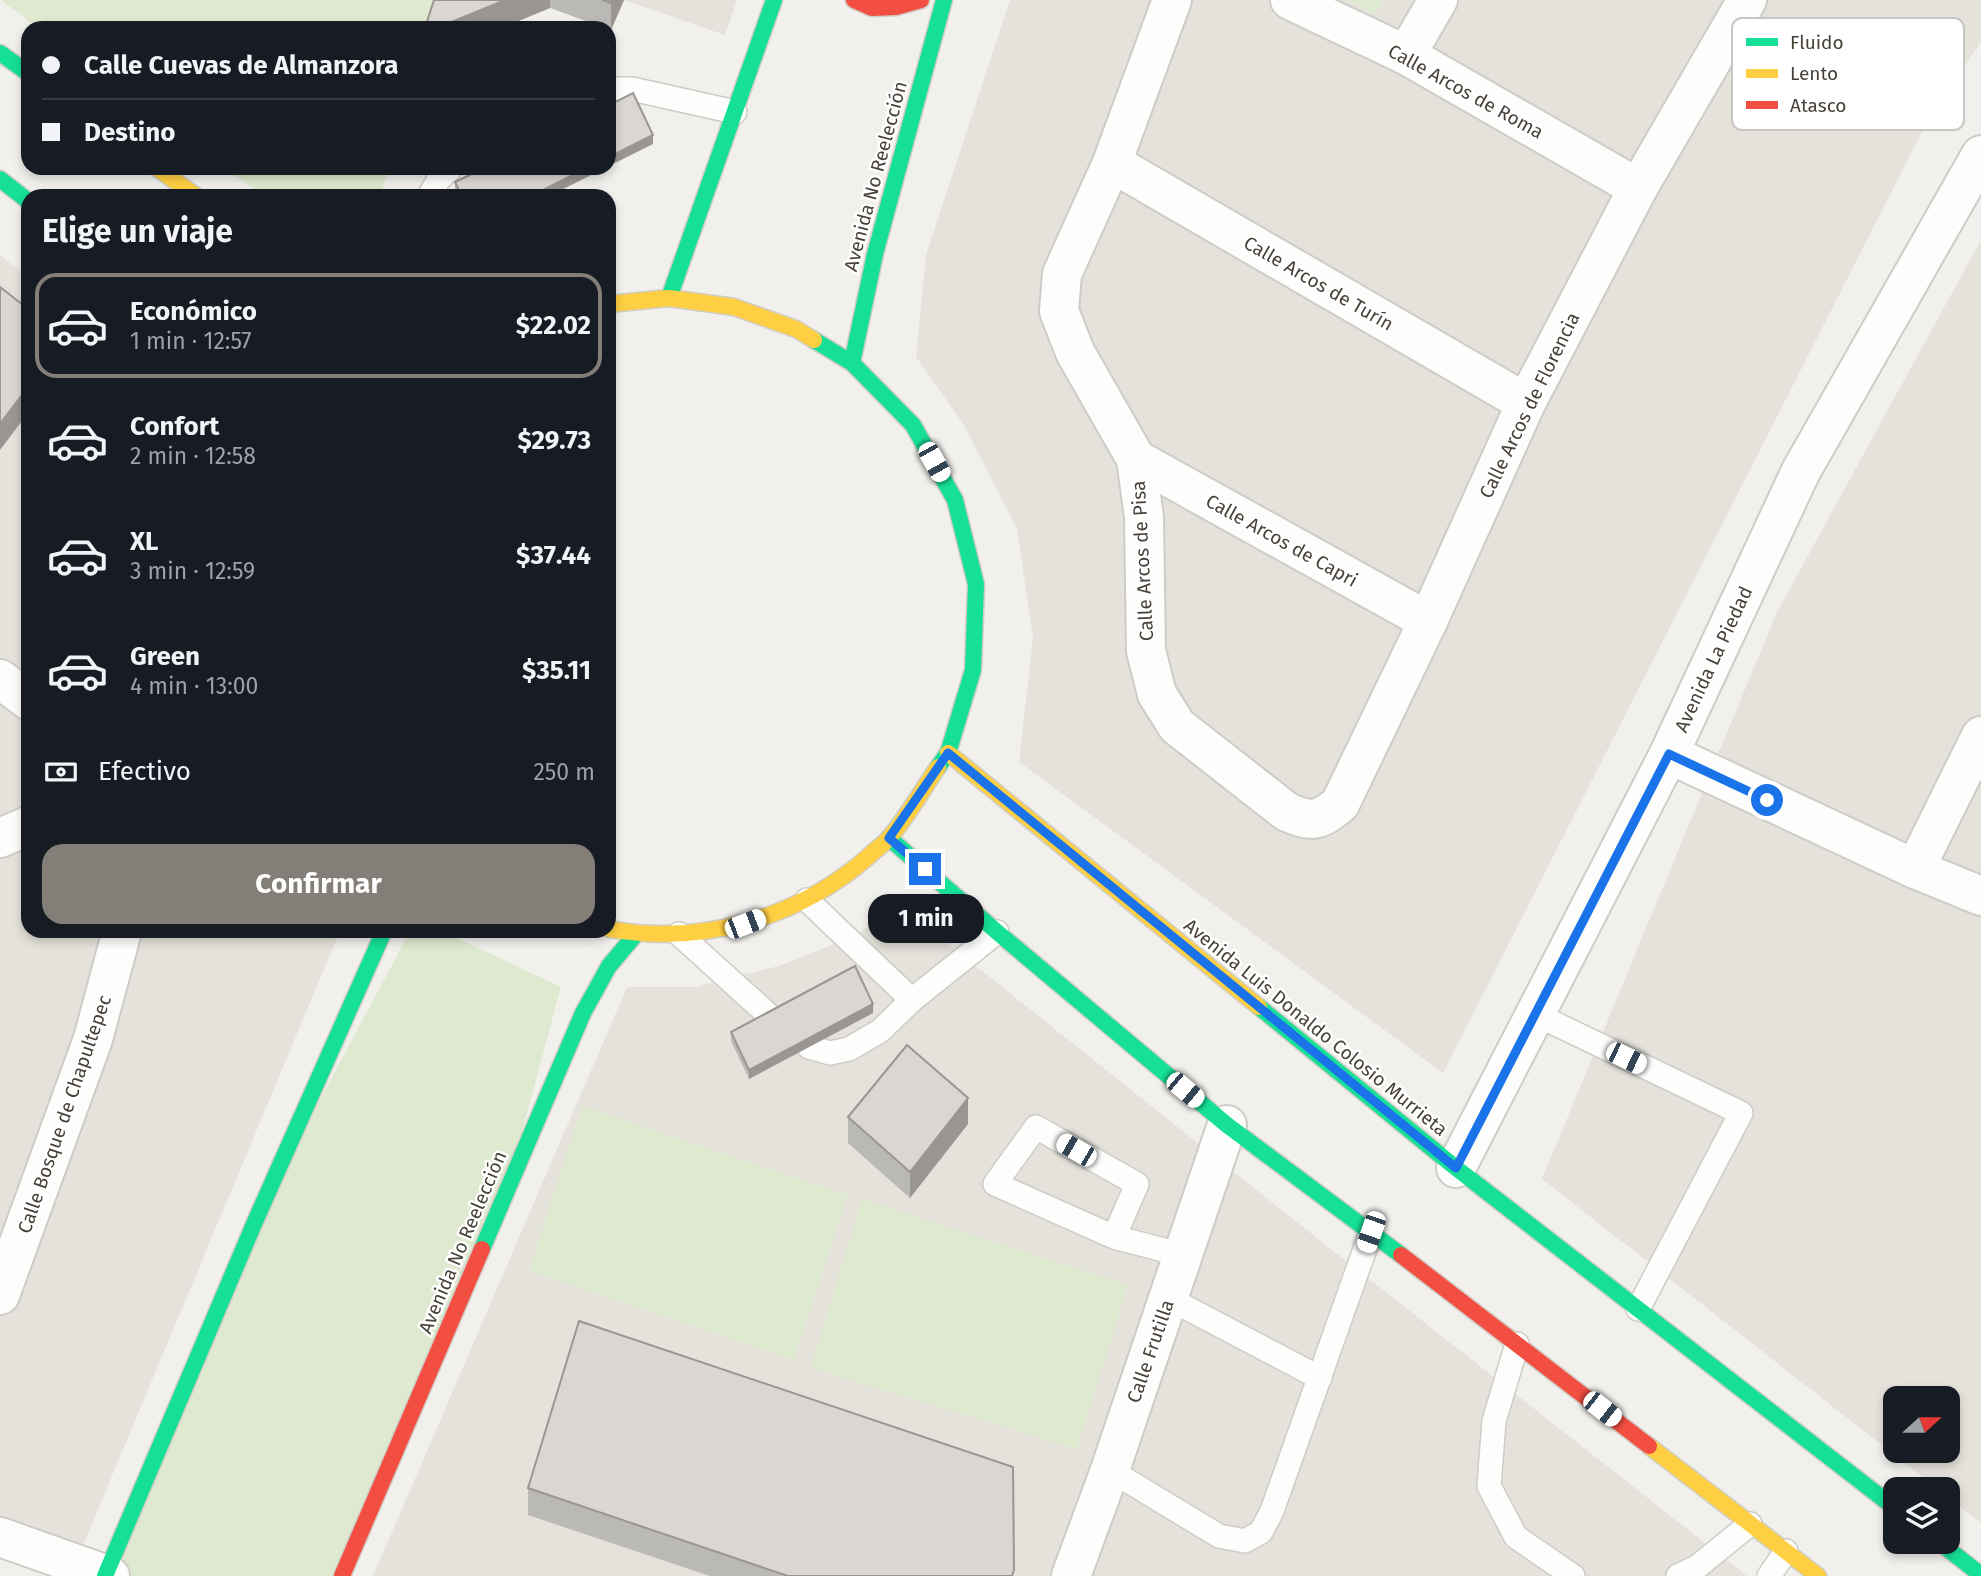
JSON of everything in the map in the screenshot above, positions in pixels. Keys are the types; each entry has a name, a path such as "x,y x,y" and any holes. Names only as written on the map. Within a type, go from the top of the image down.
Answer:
{"main road":[{"path":"669,298 774,0"},
{"path":"854,0 872,8 896,7 921,0"},
{"name":"Avenida No Reelección","path":"852,363 875,254 944,0"},
{"path":"0,53 21,68"},
{"path":"168,175 186,189"},
{"path":"0,179 21,196"},
{"path":"616,303 669,298 734,307 796,329 852,363 913,425 955,500 976,584 973,670 948,753 889,838 850,872 807,900 745,924 679,934 636,934 616,930"},
{"name":"Avenida Luis Donaldo Colosio Murrieta","path":"948,753 1456,1168 1883,1499"},
{"path":"889,838 1227,1125 1371,1232 1818,1576"},
{"name":"Avenida No Reelección","path":"342,1576 583,1013 609,966 636,934"},
{"path":"107,1576 249,1237 381,938"},
{"path":"1955,1554 1981,1574"}],"street":[{"name":"Calle Arcos de Pisa","path":"1172,0 1112,163 1062,274 1059,312 1075,352 1136,459 1144,517 1146,651 1157,694 1177,726 1287,813 1305,820 1324,816"},
{"name":"Calle Arcos de Roma","path":"1290,0 1406,55 1638,188"},
{"path":"1406,55 1438,0"},
{"name":"Calle Arcos de Florencia","path":"1324,816 1340,804 1428,621 1526,403 1638,188 1740,2"},
{"name":"Avenida La Piedad","path":"1456,1168 1669,754 1801,471 1981,155"},
{"name":"Calle Arcos de Turín","path":"1112,163 1526,403"},
{"name":"Calle Arcos de Capri","path":"1136,459 1428,621"},
{"path":"0,679 21,695"},
{"path":"1915,869 1981,736"},
{"path":"1669,754 1915,869 1981,896"},
{"path":"0,838 21,829"},
{"name":"Calle Bosque de Chapultepec","path":"0,1295 93,1039 120,938"},
{"name":"Calle Frutilla","path":"1071,1576 1110,1470 1227,1125"},
{"path":"0,1537 107,1576"}],"lane":[{"path":"616,89 632,89 735,112"},
{"path":"433,189 443,175"},
{"path":"807,900 912,1000"},
{"path":"809,1047 830,1053 849,1049 880,1031 912,1000 997,932"},
{"path":"679,934 772,1018"},
{"path":"1535,1014 1741,1113 1638,1309"},
{"path":"1114,1237 1137,1184 1036,1127 995,1184 1114,1237 1183,1255"},
{"path":"1110,1470 1219,1536 1245,1541 1261,1532 1272,1511 1371,1232"},
{"path":"1168,1298 1320,1378"},
{"path":"1517,1344 1494,1421 1489,1486 1516,1537 1573,1576"},
{"path":"1678,1576 1697,1567 1750,1524"},
{"path":"1769,1576 1786,1551"}],"shaded area":[{"path":"624,0 737,0 725,35"},
{"path":"1010,0 1981,0 1981,42 1964,67 1964,18 1732,18 1732,130 1923,130 1443,1073 1019,762 1033,638 1017,529 964,425 916,357 926,255"},
{"path":"1981,240 1981,1523 1960,1506 1960,1477 1923,1477 1905,1463 1960,1463 1960,1386 1883,1386 1883,1446 1542,1179 1777,612"},
{"path":"0,255 21,272 21,938 337,938 83,1545 0,1517"},
{"path":"903,908 1747,1576 373,1576 627,987 696,987 779,966 847,939"}],"green space":[{"path":"1,0 447,0 437,21 29,21"},
{"path":"1347,0 1384,0 1375,15"},
{"path":"234,175 387,175 382,189 254,189"},
{"path":"406,938 457,938 561,987 505,1195 343,1576 105,1576 254,1224"},
{"path":"582,1106 848,1195 794,1360 529,1271"},
{"path":"862,1199 1128,1285 1077,1449 811,1368"}],"building":[{"path":"434,0 505,0 454,21 427,21"},
{"path":"633,93 653,135 616,154 616,102"},
{"path":"470,175 573,175 545,189 458,189 455,182"},
{"path":"0,287 21,304 21,396 0,424"},
{"path":"855,966 873,1004 749,1070 731,1032"},
{"path":"907,1045 968,1098 910,1172 848,1117"},
{"path":"579,1321 1013,1467 1012,1576 788,1576 528,1488"}],"traffic: fast":[{"path":"669,298 774,0"},
{"path":"852,363 875,254 944,0"},
{"path":"0,53 21,68"},
{"path":"0,179 21,196"},
{"path":"814,340 852,363 913,425 955,500 976,584 973,670 948,753 938,767"},
{"path":"889,838 1227,1125 1401,1255"},
{"path":"482,1249 583,1013 609,966 636,934"},
{"path":"105,1576 254,1224 381,938"},
{"path":"1259,1007 1456,1168 1883,1499"},
{"path":"1954,1554 1981,1575"}],"traffic: slow":[{"path":"167,175 186,189"},
{"path":"616,303 669,298 734,307 796,329 814,340"},
{"path":"948,753 1259,1007"},
{"path":"616,930 644,933 713,930 780,911 812,896 842,878 887,841 938,767"},
{"path":"1649,1446 1818,1576"}],"traffic: jam":[{"path":"854,0 872,8 896,7 921,0"},
{"path":"342,1576 482,1249"},
{"path":"1401,1255 1649,1446"}],"route":[{"path":"925,869 889,838 948,753 1456,1168 1669,754 1767,800"}]}
